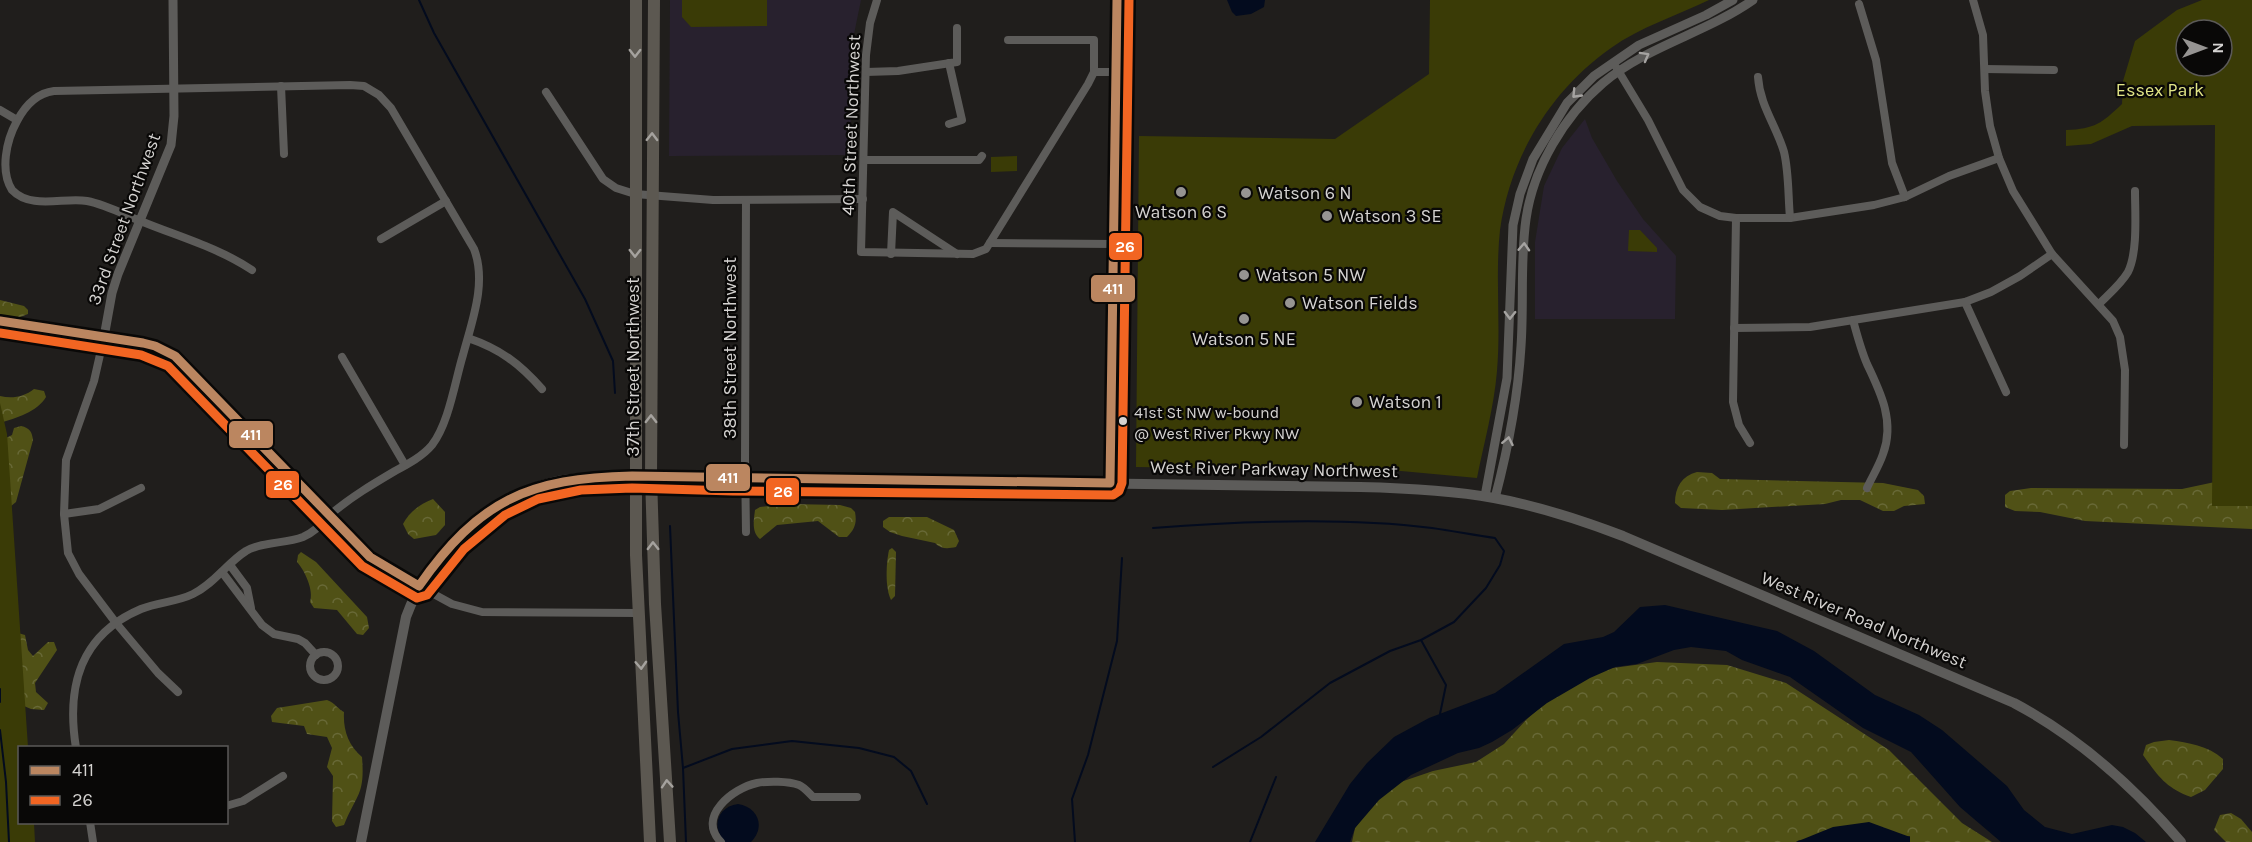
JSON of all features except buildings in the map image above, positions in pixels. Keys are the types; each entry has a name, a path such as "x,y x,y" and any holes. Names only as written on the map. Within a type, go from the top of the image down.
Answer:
{"main road":[{"name":"37th Street Northwest","path":"636,0 635,477 638,613 650,842"},
{"name":"37th Street Northwest","path":"654,0 651,477 655,604 670,842"},
{"path":"1110,483 1117,0"},
{"name":"West River Parkway Northwest","path":"361,842 398,650 406,617 419,586 435,562 460,534 504,501 535,488 565,480 651,477 1360,487 1423,489 1490,497"},
{"name":"West River Road Northwest","path":"1490,497 1552,511 1623,536 2014,703 2059,729 2103,763 2146,803 2181,842"}],"street":[{"name":"33rd Street Northwest","path":"173,0 174,87 171,145 112,293 94,381 66,460 64,514 66,542 72,563 116,623 158,673 178,692"},
{"name":"40th Street Northwest","path":"877,0 870,23 866,72 861,252 891,254"},
{"path":"1490,497 1507,378 1513,225 1520,194 1533,159 1557,117 1579,90 1612,62 1639,45 1706,15 1733,0"},
{"path":"1490,497 1517,389 1522,344 1524,240 1530,199 1548,155 1571,118 1593,92 1619,72 1653,51 1726,17 1753,0"},
{"path":"1974,0 1983,35 1988,110 1999,158 2013,191 2052,254 2113,321 2124,353 2124,445"},
{"path":"1859,4 1876,60 1892,163 1905,197"},
{"path":"866,72 892,72 957,62 957,28"},
{"path":"957,254 893,212 891,254 957,254 981,253 990,243 1094,72 1094,40 1008,40"},
{"path":"1612,62 1638,102 1689,198 1706,211 1720,216 1790,218 1874,205 1905,197 1949,176 1999,158"},
{"path":"949,124 962,120 950,63"},
{"path":"1985,69 2054,70"},
{"path":"1094,72 1116,72"},
{"path":"1758,77 1761,101 1784,154 1790,218"},
{"path":"281,86 284,154"},
{"path":"76,746 73,711 78,676 91,647 116,623 153,604 191,595 253,548 305,536 357,494 427,450 439,435 468,338 478,292 478,260 474,249 397,116 379,95 364,86 174,87 46,92 32,101 18,120 8,141 3,167 5,176 14,191 33,200 73,200 94,203 224,254 252,270"},
{"path":"546,92 603,178 616,188 634,194 713,200 862,200"},
{"path":"0,110 18,120"},
{"path":"864,160 979,160 982,156"},
{"path":"2098,304 2120,283 2131,264 2135,190"},
{"name":"38th Street Northwest","path":"746,200 747,532"},
{"path":"381,239 446,201"},
{"path":"1736,218 1733,402 1739,425 1750,443"},
{"path":"990,243 1114,244"},
{"path":"1734,328 1810,327 1965,302 1991,292 2052,254"},
{"path":"1965,302 2007,392"},
{"path":"1852,320 1861,348 1885,403 1887,421 1884,453 1867,488"},
{"path":"0,321 155,346 175,356 370,557 452,604 482,612 638,613"},
{"path":"468,338 501,351 542,389"},
{"path":"342,357 405,465"},
{"path":"64,514 99,509 141,488"},
{"path":"230,565 247,588 255,618 274,634 298,639 305,643 316,656"},
{"path":"222,572 251,609"},
{"path":"228,805 253,796 283,776"},
{"path":"721,842 713,826 714,816 720,804 751,785 788,783 801,785 813,797 857,797"},
{"path":"90,824 93,842"}],"shaded area":[{"path":"670,0 861,0 852,44 850,155 669,156"},
{"path":"1585,119 1592,138 1617,181 1643,219 1676,256 1675,319 1535,319 1535,242 1544,186 1562,148"}],"green space":[{"path":"682,0 767,0 767,26 691,27 682,17"},
{"name":"Watson Fields","path":"1430,0 1709,0 1634,34 1589,65 1552,105 1524,151 1505,203 1500,230 1496,384 1477,478 1401,471 1136,467 1139,136 1335,139 1429,74"},
{"name":"Essex Park","path":"2202,0 2252,0 2252,506 2212,506 2215,125 2132,126 2091,144 2066,146 2066,130 2097,124 2122,104 2123,81 2135,41 2177,10"},
{"path":"1017,156 1017,171 991,172 991,157"},
{"path":"1629,230 1640,230 1657,248 1657,252 1628,251"},
{"path":"0,300 24,306 28,314 15,319 0,317"},
{"path":"34,389 44,391 46,397 37,407 26,414 0,423 0,396 18,397"},
{"path":"0,403 7,434 28,746 18,746 18,824 34,824 35,842 0,842"},
{"path":"21,426 30,431 33,440 16,502 5,511 0,441 12,435 14,428"},
{"path":"1697,472 1712,473 1720,479 1883,483 1918,490 1924,496 1925,504 1904,506 1894,511 1883,511 1860,500 1722,510 1681,508 1675,503 1678,487 1683,479"},
{"path":"2252,478 2252,529 2085,521 2040,512 2015,511 2005,507 2005,495 2010,491 2031,488 2182,489 2229,479"},
{"path":"433,499 445,512 445,525 436,535 414,539 408,534 403,524 415,509"},
{"path":"790,504 840,505 851,508 855,512 855,526 847,537 839,537 818,521 777,525 760,539 754,529 755,510 760,507"},
{"path":"889,517 927,517 954,530 959,541 956,547 944,548 935,543 890,532 883,527 883,521"},
{"path":"892,548 896,552 895,596 891,600 887,569 889,550"},
{"path":"301,552 316,562 367,617 369,628 363,635 357,634 337,610 314,608 310,602 311,592 308,581 297,562"},
{"path":"18,633 25,635 28,650 33,656 48,642 54,642 57,650 35,683 36,692 48,703 44,710 24,706"},
{"path":"1657,662 1727,665 1786,683 1889,750 1962,823 1992,842 1910,842 1910,836 1799,840 1796,842 1352,842 1355,828 1386,787 1433,771 1476,762 1504,744 1527,719 1559,691 1591,671"},
{"path":"327,700 344,712 347,737 362,757 363,770 359,793 344,825 336,827 332,821 333,776 327,767 332,748 327,737 307,734 304,726 272,722 271,716 277,708"},
{"path":"2169,740 2204,748 2223,759 2223,769 2205,790 2191,797 2175,790 2158,775 2143,755 2146,745"},
{"path":"2231,813 2241,819 2252,832 2252,842 2226,842 2214,830 2220,815"}],"water":[{"path":"1227,0 1265,0 1264,7 1251,14 1236,16"},
{"path":"1665,605 1777,631 1814,651 1875,695 1919,715 1942,730 2007,786 2024,810 2045,827 2072,834 2112,825 2135,833 2146,842 2001,842 1960,807 1911,752 1863,728 1790,677 1742,660 1726,651 1691,647 1674,650 1637,664 1615,667 1590,678 1547,703 1492,742 1458,753 1411,775 1379,800 1355,828 1350,842 1315,842 1350,784 1367,763 1394,737 1429,718 1495,693 1564,644 1603,637 1614,632 1640,607"},
{"path":"738,804 751,809 758,818 756,836 751,842 725,842 718,830 718,819 725,809"},
{"path":"1869,822 1910,837 1910,842 1796,842 1833,827"}],"waterway":[{"path":"419,0 434,33 585,299 613,361 615,393"},
{"path":"1153,528 1292,521 1363,522 1432,528 1495,538 1504,551 1500,565 1486,588 1454,622 1421,640 1390,651 1330,683 1261,737 1213,767"},
{"path":"670,526 686,842"},
{"path":"1075,842 1072,799 1088,755 1117,641 1122,558"},
{"path":"1421,640 1446,685 1440,714"},
{"path":"0,689 0,702"},
{"path":"0,730 6,782 9,842"},
{"path":"683,768 732,749 792,741 859,748 894,757 911,771 927,804"},
{"path":"1250,842 1276,777"}],"transit line":[{"name":"411","path":"0,321 143,343 175,356 370,557 419,586 463,533 486,514 509,500 535,489 564,482 632,476 1110,483 1117,0"},
{"name":"26","path":"0,333 141,355 168,366 362,566 417,598 427,595 464,549 505,515 538,499 581,490 632,488 1113,495 1119,491 1122,483 1129,0"}],"place":[{"name":"Watson 6 S","path":"1181,192"},
{"name":"Watson 6 N","path":"1246,193"},
{"name":"Watson 3 SE","path":"1327,216"},
{"name":"Watson 5 NW","path":"1244,275"},
{"name":"Watson Fields","path":"1290,303"},
{"name":"Watson 5 NE","path":"1244,319"},
{"name":"Watson 1","path":"1357,402"},
{"name":"41st St NW w-bound @ West River Pkwy NW","path":"1123,421"}]}
